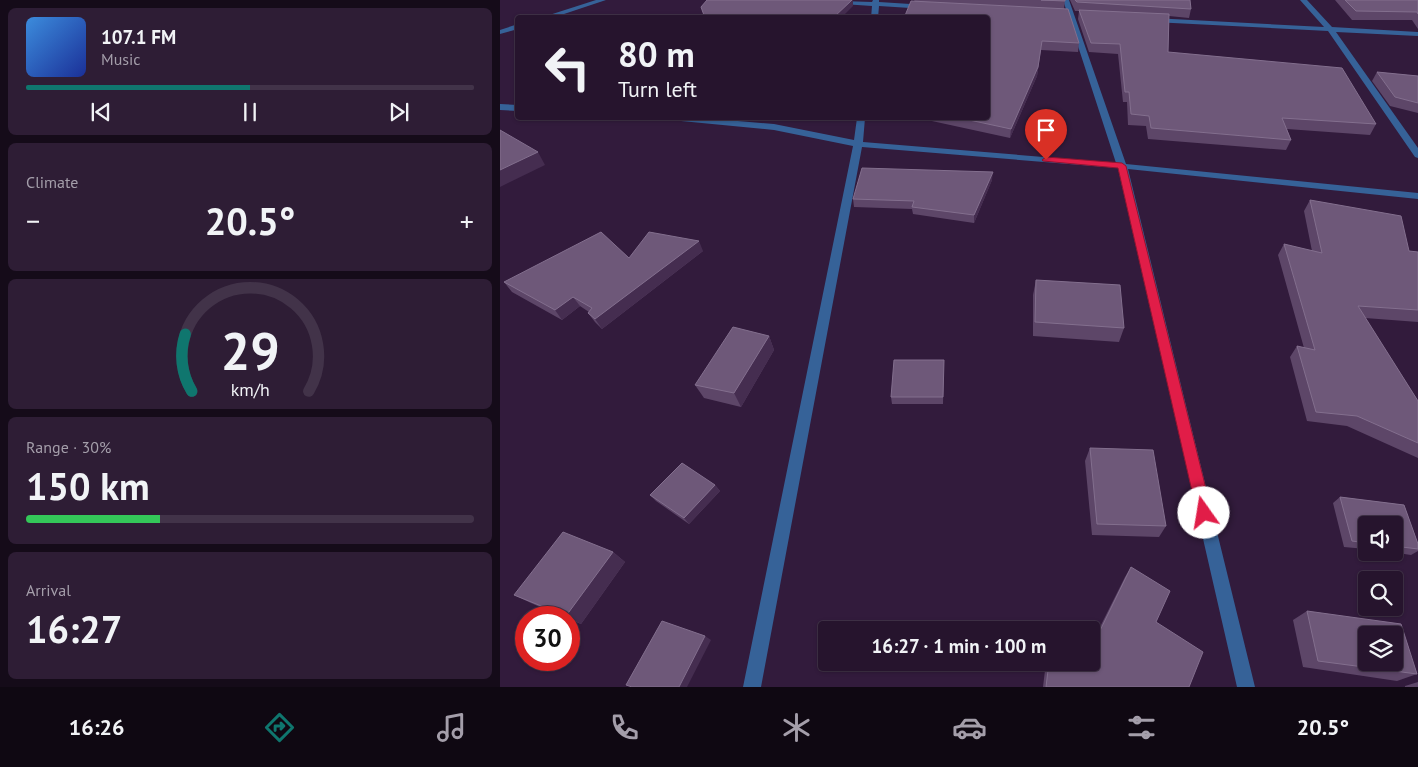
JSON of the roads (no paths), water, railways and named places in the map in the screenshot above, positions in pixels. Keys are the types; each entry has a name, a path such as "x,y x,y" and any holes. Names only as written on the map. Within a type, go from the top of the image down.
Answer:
{"street":[{"path":"553,15 603,0"},
{"path":"813,0 876,2 934,7"},
{"path":"1066,0 1069,16 1122,166 1246,687"},
{"path":"1302,0 1330,29 1418,155"},
{"path":"874,15 876,2"},
{"path":"1146,20 1418,34"},
{"path":"500,32 515,27"},
{"path":"500,107 515,108"},
{"path":"702,120 774,127 858,144 1122,166 1418,196"},
{"path":"752,687 858,144 861,120"}]}
